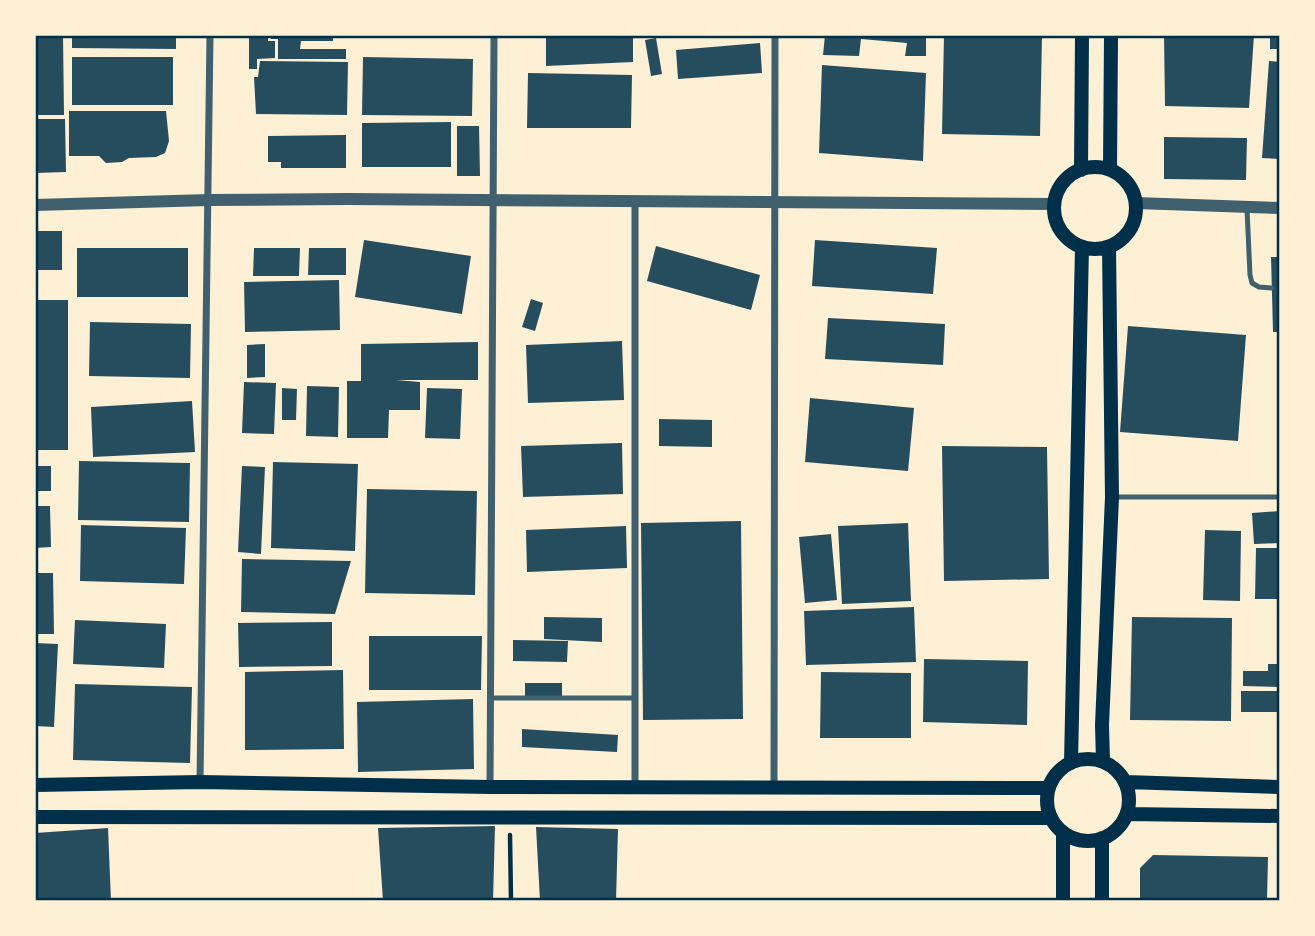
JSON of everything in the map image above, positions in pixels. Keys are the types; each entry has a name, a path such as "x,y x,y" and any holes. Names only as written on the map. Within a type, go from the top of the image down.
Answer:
{"main road":[{"path":"1081,170 1082,35"},
{"path":"1110,170 1111,35"},
{"path":"1100,167 1110,170 1128,183 1136,203 1136,217 1130,230 1121,240 1109,247 1082,247 1070,240 1055,218 1055,204 1063,183 1081,170 1100,167"},
{"path":"1070,763 1082,247"},
{"path":"1103,761 1102,726 1112,497 1109,247"},
{"path":"1092,759 1103,761 1116,769 1126,782 1129,803 1127,814 1121,824 1102,838 1088,841 1075,839 1063,832 1051,818 1047,798 1049,788 1061,769 1070,763 1092,759"},
{"path":"35,785 200,782 490,787 1049,788"},
{"path":"1126,782 1280,787"},
{"path":"1127,814 1280,816"},
{"path":"35,817 1051,818"},
{"path":"1063,832 1063,901"},
{"path":"1102,838 1102,901"}],"street":[{"path":"200,782 210,35"},
{"path":"490,787 494,35"},
{"path":"774,788 775,35"},
{"path":"35,205 209,200 1055,204"},
{"path":"635,202 635,787"},
{"path":"1136,203 1280,208"}],"lane":[{"path":"1247,207 1252,282 1259,287 1272,288"},
{"path":"1112,497 1280,497"},
{"path":"490,698 634,698"}],"path":[{"path":"510,817 511,901"}],"building":[{"path":"35,35 63,35 64,115 35,115"},
{"path":"72,35 176,35 176,49 72,48"},
{"path":"249,35 268,35 268,41 275,41 275,58 257,59 257,69 249,69"},
{"path":"271,35 333,35 333,41 301,41 300,49 346,49 346,59 278,59 278,39 271,39"},
{"path":"546,35 633,35 633,62 546,66"},
{"path":"825,35 926,35 926,56 905,56 907,43 861,39 859,56 823,55"},
{"path":"944,35 1042,36 1040,136 942,134"},
{"path":"1164,35 1254,35 1249,108 1165,106"},
{"path":"1270,35 1280,35 1280,49 1270,49"},
{"path":"656,38 662,74 651,76 645,40"},
{"path":"760,43 762,73 678,79 676,50"},
{"path":"72,57 173,57 173,105 72,105"},
{"path":"363,57 473,59 472,116 362,115"},
{"path":"260,61 348,62 347,115 256,114 254,77 258,77"},
{"path":"1269,61 1280,62 1280,159 1262,158"},
{"path":"822,65 926,73 923,161 819,153"},
{"path":"528,73 632,75 631,128 527,128"},
{"path":"69,111 166,111 169,141 165,153 156,157 129,158 122,162 106,163 99,156 69,156"},
{"path":"35,119 65,119 66,172 35,173"},
{"path":"451,122 451,167 362,167 362,123"},
{"path":"457,126 479,126 480,176 457,176"},
{"path":"346,135 346,168 281,168 281,162 268,162 268,136"},
{"path":"1164,137 1247,138 1246,180 1164,179"},
{"path":"35,231 62,231 62,270 35,270"},
{"path":"364,240 471,256 462,314 355,297"},
{"path":"815,240 937,248 933,294 812,286"},
{"path":"656,246 760,275 751,310 647,281"},
{"path":"77,248 188,248 188,297 77,297"},
{"path":"254,248 300,248 299,276 253,276"},
{"path":"309,248 346,248 346,275 308,275"},
{"path":"1271,257 1280,257 1280,332 1273,332"},
{"path":"339,280 340,330 245,332 244,282"},
{"path":"531,299 543,303 535,331 522,327"},
{"path":"35,300 68,300 68,450 35,450"},
{"path":"828,318 945,324 943,365 825,359"},
{"path":"90,322 191,324 190,378 89,376"},
{"path":"1128,326 1246,335 1238,441 1120,432"},
{"path":"622,341 624,400 528,403 526,345"},
{"path":"478,342 478,380 396,380 420,382 420,410 389,410 388,438 347,438 347,381 361,381 361,344"},
{"path":"265,344 265,377 247,378 247,345"},
{"path":"244,382 276,383 274,434 242,433"},
{"path":"307,386 339,387 338,437 306,436"},
{"path":"282,388 297,389 296,420 282,420"},
{"path":"427,388 462,389 460,439 425,438"},
{"path":"810,398 914,408 908,471 805,462"},
{"path":"192,401 195,452 93,457 91,407"},
{"path":"659,419 712,420 712,447 659,446"},
{"path":"622,443 623,494 523,497 521,446"},
{"path":"942,446 1047,447 1049,579 944,581"},
{"path":"79,461 190,463 189,522 78,520"},
{"path":"273,462 358,464 355,551 271,548"},
{"path":"35,466 51,466 51,491 35,491"},
{"path":"242,466 265,467 261,554 238,552"},
{"path":"367,489 477,491 475,595 365,593"},
{"path":"35,506 50,506 51,547 35,548"},
{"path":"1280,511 1280,543 1254,544 1252,513"},
{"path":"741,521 743,719 643,720 641,523"},
{"path":"908,523 911,601 842,604 838,526"},
{"path":"81,525 186,528 184,584 80,581"},
{"path":"626,526 627,568 527,572 526,530"},
{"path":"1205,530 1241,531 1240,601 1203,600"},
{"path":"831,534 837,600 805,603 799,537"},
{"path":"1256,548 1280,548 1280,599 1255,599"},
{"path":"242,559 351,561 335,614 241,612"},
{"path":"35,573 53,573 54,634 35,634"},
{"path":"914,607 916,662 806,665 804,611"},
{"path":"544,617 602,618 602,642 544,639"},
{"path":"1132,617 1232,618 1231,721 1130,720"},
{"path":"75,620 166,624 164,668 73,664"},
{"path":"332,622 332,666 239,667 238,623"},
{"path":"369,636 482,636 481,690 369,690"},
{"path":"513,640 568,641 567,662 513,661"},
{"path":"35,643 58,644 54,727 35,726"},
{"path":"924,659 1028,661 1027,725 923,722"},
{"path":"1268,664 1280,664 1280,687 1243,686 1243,671 1268,671"},
{"path":"343,670 344,749 245,750 245,672"},
{"path":"821,672 911,673 911,738 820,738"},
{"path":"525,683 562,683 562,697 525,698"},
{"path":"75,684 192,687 190,763 73,760"},
{"path":"1241,691 1280,691 1280,712 1241,712"},
{"path":"473,699 474,769 358,772 357,702"},
{"path":"522,729 618,735 617,752 522,747"},
{"path":"495,826 493,901 383,901 378,828"},
{"path":"536,827 618,829 616,901 540,901"},
{"path":"108,828 111,901 35,901 35,833"},
{"path":"1153,855 1268,857 1267,901 1140,901 1140,868"}]}
